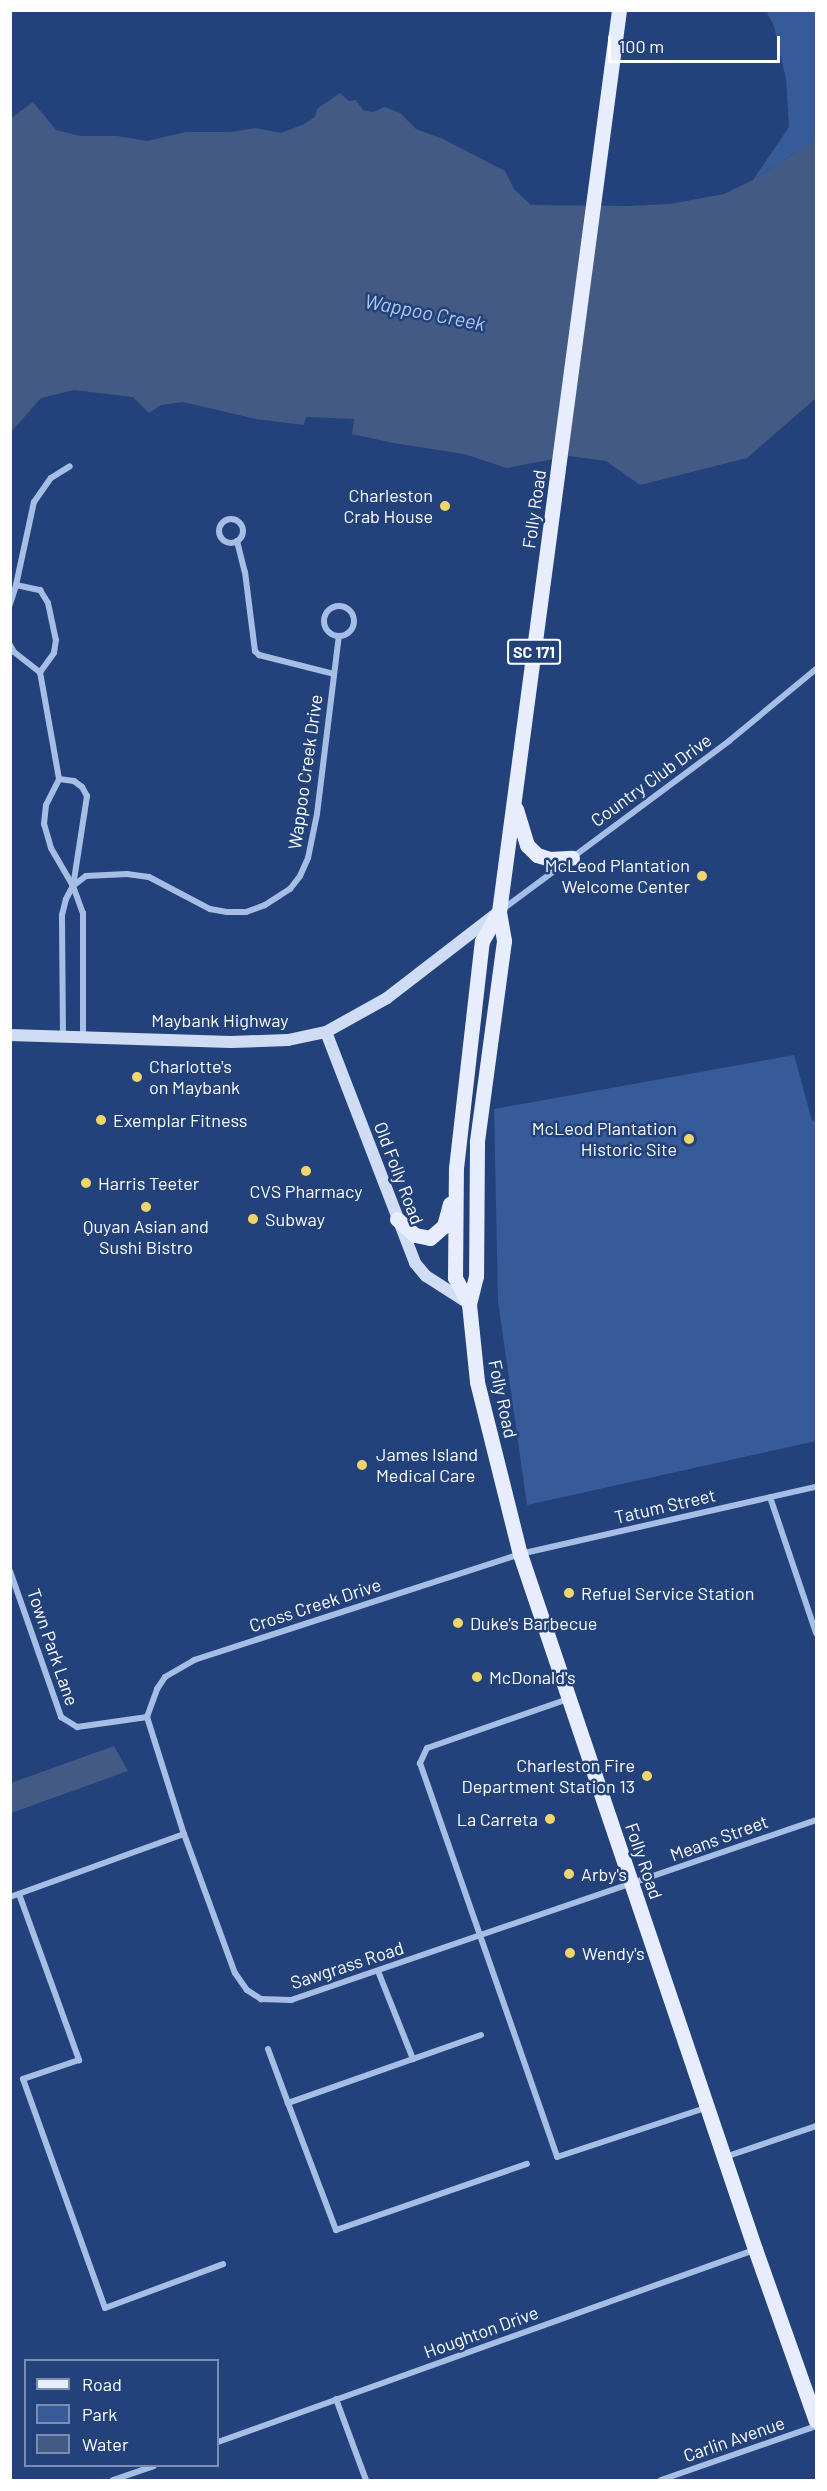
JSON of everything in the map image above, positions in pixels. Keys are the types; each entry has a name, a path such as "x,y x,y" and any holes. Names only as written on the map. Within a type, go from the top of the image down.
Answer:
{"main road":[{"name":"Folly Road","path":"619,10 499,912 504,940 477,1142 476,1276 469,1304 477,1382 520,1554 709,2107 755,2250 816,2423"},
{"path":"514,797 527,845 537,855 550,859 572,858"},
{"name":"Folly Road","path":"469,1304 455,1278 455,1181 482,942 499,912"},
{"name":"Maybank Highway","path":"10,1035 231,1042 288,1040 326,1032 387,998 499,912"},
{"name":"Old Folly Road","path":"326,1032 415,1263 426,1276 469,1304"},
{"path":"397,1219 415,1236 430,1238 438,1234 448,1215 455,1181"}],"street":[{"path":"10,604 34,502 51,478 70,466"},
{"path":"237,541 245,572 255,651 334,674"},
{"path":"16,585 40,590 48,603 54,623 54,653 40,672"},
{"path":"340,606 349,610 354,619 352,629 339,636 330,633 324,621 327,612 340,606"},
{"name":"Wappoo Creek Drive","path":"73,886 86,876 127,874 149,877 167,884 210,909 227,912 246,912 257,908 290,889 300,876 308,858 317,814 339,636"},
{"path":"10,645 14,652 40,672 59,779 46,805 44,824 51,849 73,886 83,913 83,1036"},
{"name":"Country Club Drive","path":"499,912 729,741 816,669"},
{"path":"59,779 74,781 82,787 87,796 73,886 66,899 62,915 63,1036"},
{"name":"Tatum Street","path":"520,1554 816,1487"},
{"path":"770,1497 816,1633"},
{"name":"Cross Creek Drive","path":"147,1717 157,1689 165,1677 178,1667 520,1554"},
{"name":"Town Park Lane","path":"10,1571 61,1717 77,1727 147,1717"},
{"path":"569,1699 427,1748 420,1763 557,2157 709,2107"},
{"name":"Sawgrass Road","path":"147,1717 184,1834 235,1973 247,1990 261,1999 291,2000 632,1885"},
{"name":"Means Street","path":"632,1885 816,1820"},
{"path":"10,1897 184,1834"},
{"path":"19,1894 79,2060 23,2079 105,2308 223,2264"},
{"path":"378,1971 414,2059"},
{"path":"288,2103 481,2035"},
{"path":"268,2049 336,2230 527,2164"},
{"path":"725,2157 816,2126"},
{"name":"Houghton Drive","path":"219,2442 755,2250"},
{"path":"336,2399 366,2481"},
{"name":"Carlin Avenue","path":"661,2481 816,2423"},
{"path":"113,2481 151,2467"}],"green space":[{"path":"766,11 816,11 816,139 753,180 789,127 786,79 774,26"},
{"path":"794,1055 812,1121 816,1120 816,1441 527,1505 498,1301 494,1109"}],"water":[{"name":"Wappoo Creek","path":"340,93 349,101 356,100 363,110 373,112 385,107 400,113 416,129 443,139 505,171 514,189 531,205 670,204 724,194 753,180 816,139 816,398 747,458 640,485 606,461 569,456 507,468 464,454 352,434 354,419 306,417 304,425 256,419 183,402 161,405 149,413 133,397 74,390 41,398 11,432 10,119 33,102 56,130 80,136 117,136 147,141 186,132 230,132 256,128 281,133 315,117 317,109"},
{"path":"114,1746 128,1771 11,1813 11,1783"}],"place":[{"name":"Charleston Crab House","path":"445,506"},
{"name":"McLeod Plantation Welcome Center","path":"702,876"},
{"name":"Charlotte's on Maybank","path":"137,1077"},
{"name":"Exemplar Fitness","path":"101,1120"},
{"name":"McLeod Plantation Historic Site","path":"689,1139"},
{"name":"CVS Pharmacy","path":"306,1171"},
{"name":"Harris Teeter","path":"86,1183"},
{"name":"Quyan Asian and Sushi Bistro","path":"146,1207"},
{"name":"Subway","path":"253,1219"},
{"name":"James Island Medical Care","path":"362,1465"},
{"name":"Refuel Service Station","path":"569,1593"},
{"name":"Duke's Barbecue","path":"458,1623"},
{"name":"McDonald's","path":"477,1677"},
{"name":"Charleston Fire Department Station 13","path":"647,1776"},
{"name":"La Carreta","path":"550,1819"},
{"name":"Arby's","path":"569,1874"},
{"name":"Wendy's","path":"570,1953"}]}
